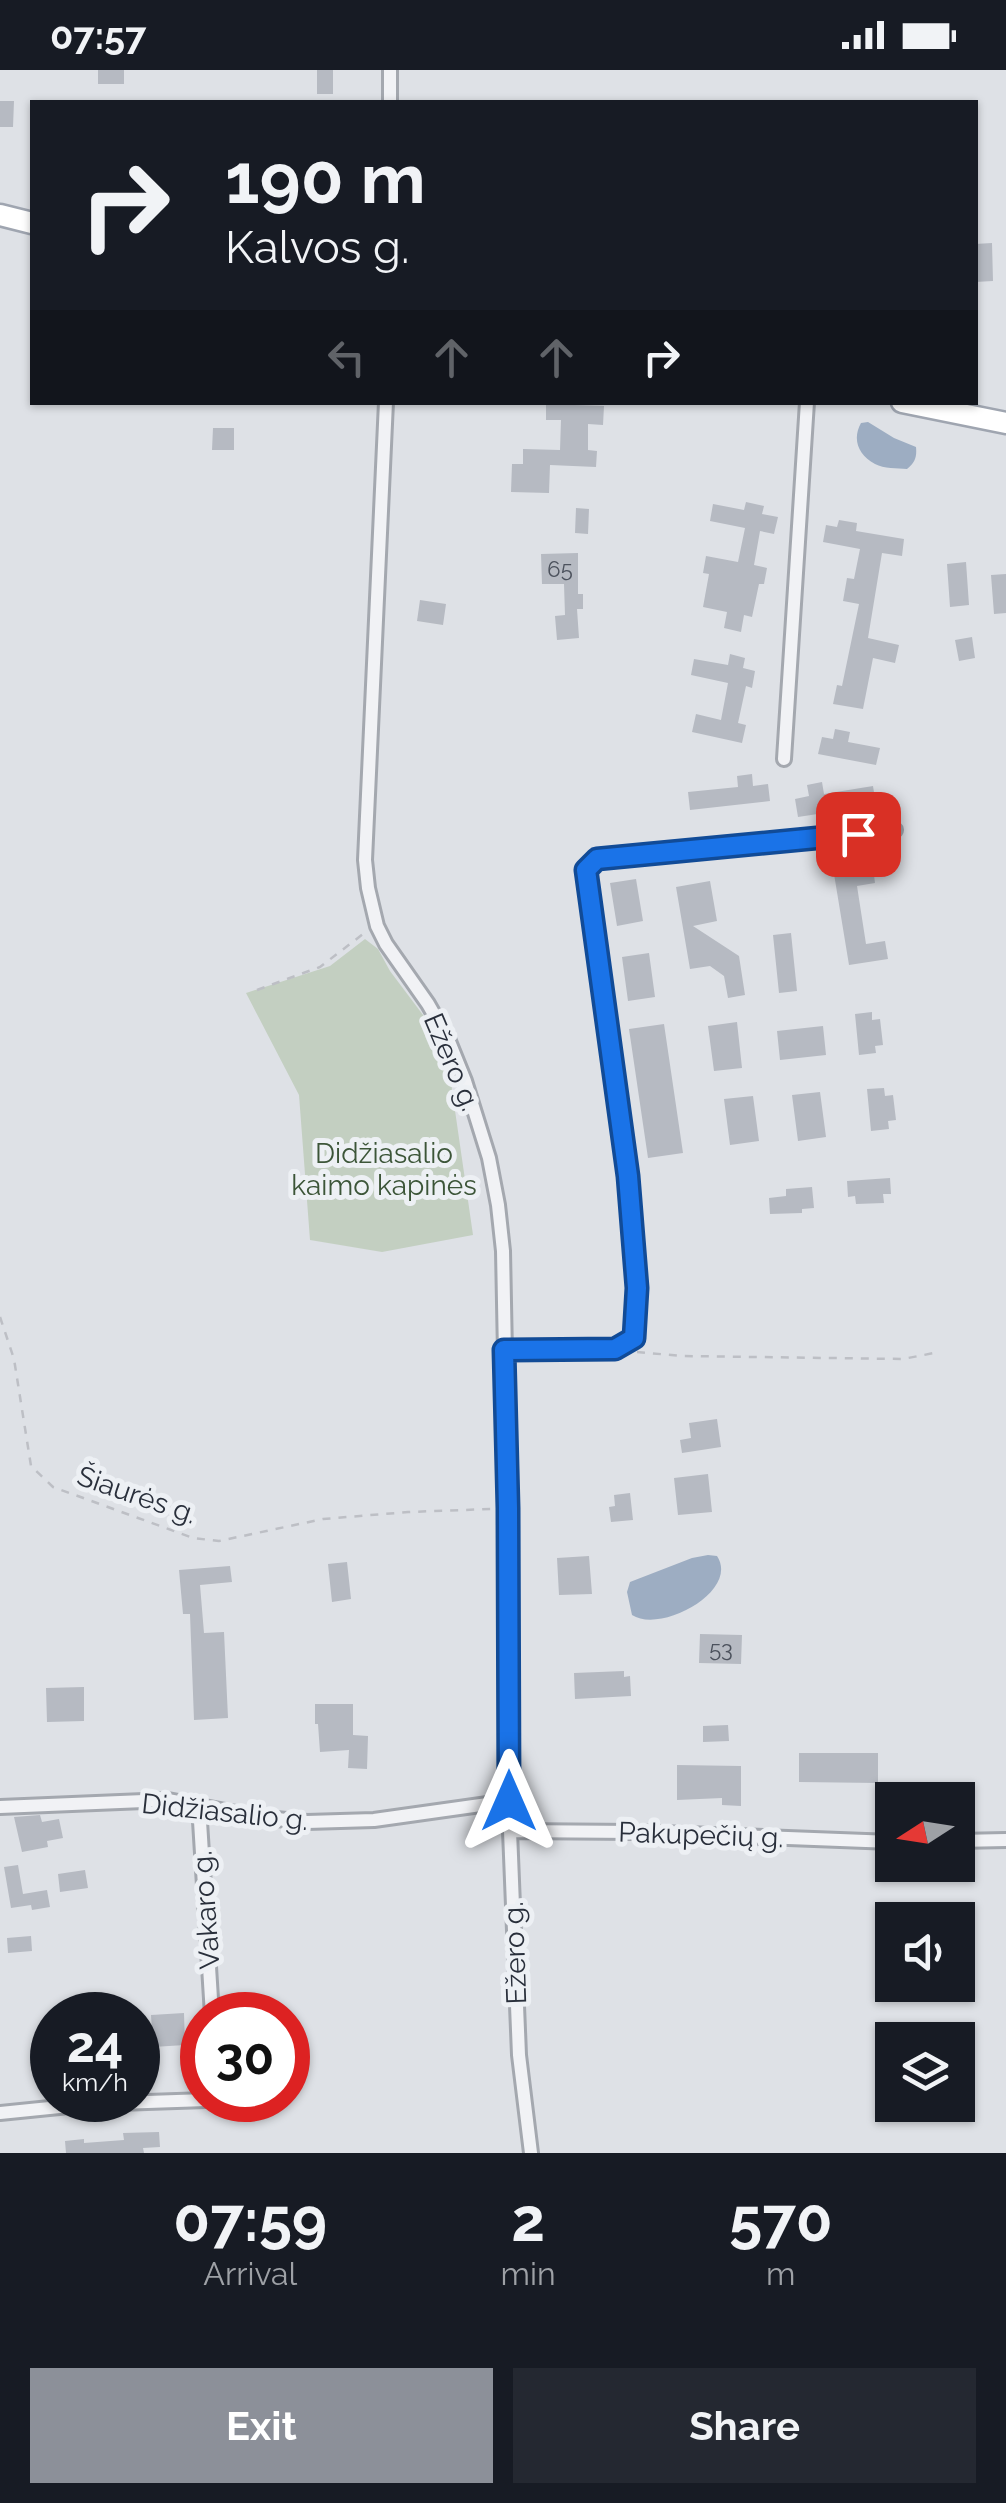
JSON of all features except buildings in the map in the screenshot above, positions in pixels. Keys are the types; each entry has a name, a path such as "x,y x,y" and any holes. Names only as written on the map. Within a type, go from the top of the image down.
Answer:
{"main road":[{"path":"0,215 30,222"},
{"path":"918,405 1006,422"}],"street":[{"path":"390,70 390,100"},
{"name":"Ežero g.","path":"386,405 365,860 377,926 448,1039 465,1081 498,1205 503,1251 508,1508 510,1831 519,2054 531,2153"},
{"path":"784,758 807,405"},
{"path":"504,1350 615,1349 634,1338 637,1288 628,1176 586,870 597,859 895,830"},
{"name":"Didžiasalio g.","path":"0,1807 168,1800 256,1817 308,1822 374,1820 509,1801"},
{"name":"Vakaro g.","path":"199,1805 211,1992"},
{"name":"Pakupečių g.","path":"510,1831 875,1841"},
{"path":"975,1840 1006,1840"},
{"path":"0,2114 89,2104 180,2101"}],"path":[{"path":"257,990 320,967 377,926"},
{"name":"Šiaurės g.","path":"0,1317 14,1359 32,1466 54,1487 71,1494 192,1538 219,1542 324,1519 508,1508"},
{"path":"622,1346 639,1352 682,1356 903,1359 934,1353"}],"green space":[{"name":"Didžiasalio kaimo kapinės","path":"365,939 378,949 426,1019 449,1069 473,1235 382,1252 310,1240 299,1095 246,993 330,966"}],"water":[{"path":"868,422 916,447 910,467 882,467 864,456 857,435 861,423"},
{"path":"708,1555 717,1556 721,1569 718,1583 708,1595 694,1606 661,1619 632,1615 627,1592 630,1582"}],"route":[{"path":"509,1801 504,1350 615,1349 634,1338 637,1288 628,1176 586,870 597,859 858,834"}]}
